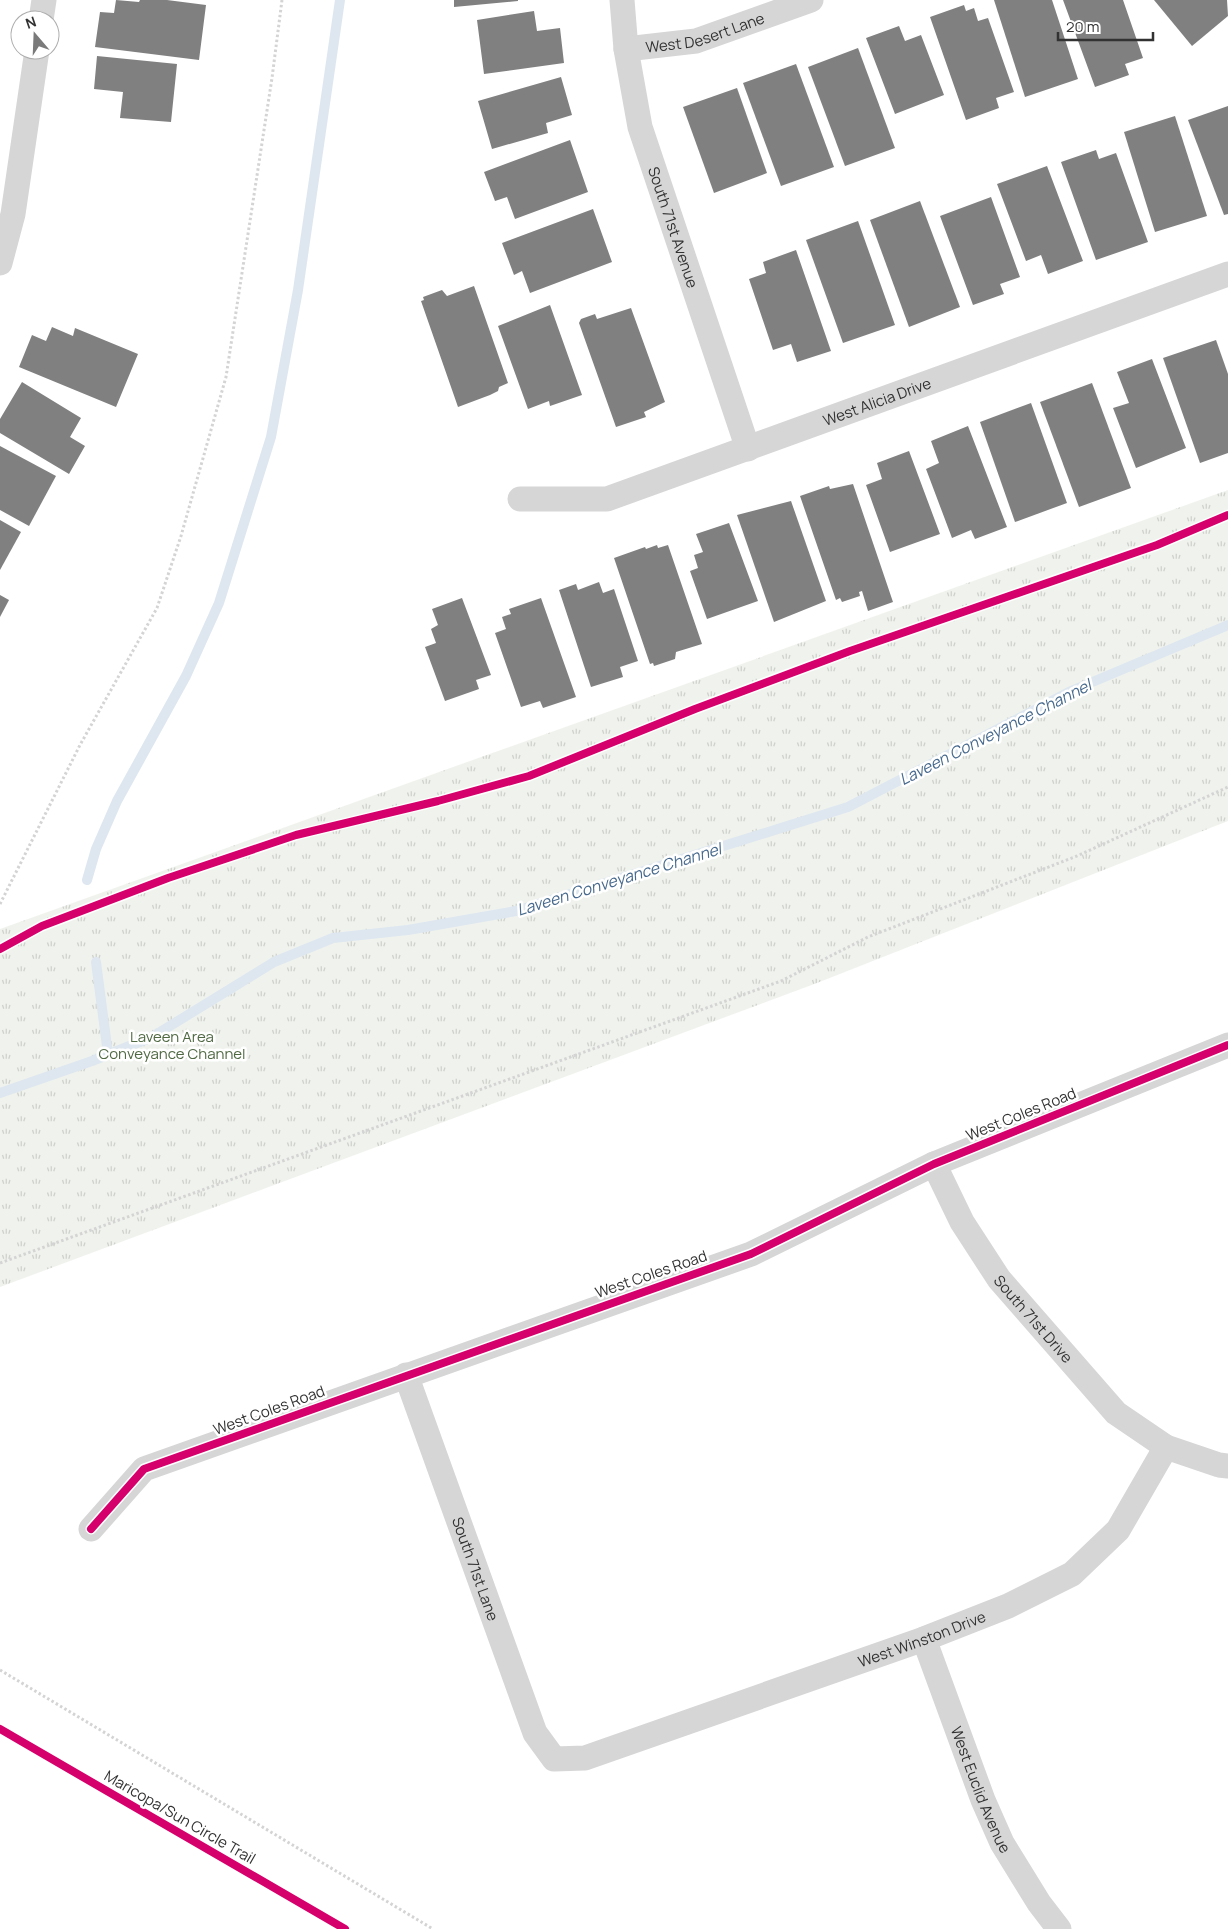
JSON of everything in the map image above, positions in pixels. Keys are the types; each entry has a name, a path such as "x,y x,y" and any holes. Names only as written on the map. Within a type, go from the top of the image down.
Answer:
{"street":[{"name":"South 71st Avenue","path":"622,0 626,49 640,127 748,449"},
{"name":"West Desert Lane","path":"626,49 696,40 811,0"},
{"path":"0,263 6,212 35,60"},
{"name":"West Alicia Drive","path":"520,499 607,499 1228,274"},
{"name":"West Coles Road","path":"91,1529 144,1469 751,1254 934,1164 1228,1045"},
{"name":"South 71st Drive","path":"934,1164 962,1222 999,1279 1116,1413 1166,1447"},
{"name":"South 71st Lane","path":"406,1375 534,1733 554,1759"},
{"path":"1166,1447 1219,1465 1228,1466"},
{"name":"West Winston Drive","path":"554,1759 585,1758 924,1639 1008,1606 1072,1574 1118,1530 1166,1447"},
{"name":"West Euclid Avenue","path":"924,1639 983,1800 1002,1843 1039,1903 1059,1929"}],"path":[{"path":"0,904 80,745 157,608 181,536 226,377 272,78 282,0"},
{"path":"0,1264 781,980 868,938 1077,856 1228,787"},
{"path":"0,1670 433,1929"}],"green space":[{"name":"Laveen Area Conveyance Channel","path":"1228,490 1228,821 817,983 0,1287 0,929"}],"building":[{"path":"116,0 139,2 140,0 167,0 206,5 199,60 95,47 100,12 114,13"},
{"path":"454,0 518,0 518,1 454,7"},
{"path":"994,0 1052,0 1078,79 1025,97"},
{"path":"1063,0 1123,0 1143,58 1125,64 1129,75 1095,87"},
{"path":"1154,0 1227,0 1228,16 1192,46"},
{"path":"964,5 966,11 974,8 978,21 988,18 1014,92 996,98 999,108 966,120 930,17"},
{"path":"534,11 537,31 560,28 564,63 484,74 477,20"},
{"path":"899,26 905,41 921,35 944,95 895,114 866,38"},
{"path":"858,48 895,148 845,166 808,67"},
{"path":"97,56 177,64 171,122 120,118 123,92 94,89"},
{"path":"796,64 834,167 781,186 743,83"},
{"path":"561,77 572,115 546,123 548,133 492,149 478,101"},
{"path":"737,88 767,173 714,193 683,107"},
{"path":"1228,106 1228,214 1224,215 1188,120"},
{"path":"1175,116 1207,216 1155,232 1124,132"},
{"path":"570,140 588,192 515,219 507,197 495,201 484,172"},
{"path":"1096,150 1099,159 1116,153 1148,242 1096,260 1061,162"},
{"path":"1047,166 1083,261 1048,274 1041,255 1026,261 997,184"},
{"path":"991,197 1020,277 1000,284 1004,294 973,305 940,216"},
{"path":"920,201 960,307 909,327 870,220"},
{"path":"593,209 612,262 530,293 522,271 514,275 502,243"},
{"path":"858,221 895,325 843,343 806,240"},
{"path":"796,250 831,351 797,362 791,344 773,350 749,279 766,273 763,262"},
{"path":"474,286 508,383 499,387 498,391 490,395 458,407 421,301 424,300 423,297 442,290 447,296"},
{"path":"550,305 582,395 550,406 549,401 528,409 498,326"},
{"path":"631,308 665,402 644,412 646,417 616,427 579,323 581,319 595,314 597,319"},
{"path":"52,327 73,336 75,328 138,354 116,407 19,367 32,335 46,341"},
{"path":"1216,340 1228,374 1228,453 1200,463 1163,358"},
{"path":"1152,359 1186,448 1136,468 1113,408 1129,403 1117,372"},
{"path":"22,382 81,418 70,437 85,446 69,474 0,433 0,419"},
{"path":"1092,383 1131,488 1079,507 1040,402"},
{"path":"1031,403 1067,503 1015,522 980,422"},
{"path":"968,426 1007,527 975,539 971,530 952,538 926,469 939,463 931,441"},
{"path":"0,446 56,476 29,526 0,510"},
{"path":"909,451 940,534 890,552 866,485 882,479 877,463"},
{"path":"853,484 893,602 868,611 862,591 859,592 860,596 842,602 840,598 836,600 800,496 829,486 830,489"},
{"path":"791,501 826,601 774,622 737,515"},
{"path":"0,520 21,532 0,570"},
{"path":"729,523 758,601 707,619 690,571 698,568 694,555 703,552 696,534"},
{"path":"657,545 658,548 668,545 702,644 676,652 675,659 654,666 653,663 650,664 614,558 645,547 646,549"},
{"path":"599,582 603,593 614,589 638,661 620,667 623,677 591,687 559,590 576,584 578,590"},
{"path":"0,595 9,600 0,617"},
{"path":"462,598 491,675 476,680 479,689 445,701 425,647 436,643 431,629 438,625 432,609"},
{"path":"541,598 576,697 543,708 540,701 521,707 495,633 506,629 502,617 511,614 509,609"}],"waterway":[{"path":"87,880 96,849 117,801 186,676 219,603 271,437 298,290 340,0"},
{"name":"Laveen Conveyance Channel","path":"0,1093 92,1061 152,1037 274,962 333,938 408,930 516,911 848,807 1071,691 1228,625"},
{"path":"96,962 108,1054"}],"cycle path":[{"path":"0,949 42,926 168,878 296,835 438,801 529,776 695,709 850,651 1157,545 1228,515"},
{"path":"91,1529 144,1469 751,1254 934,1164 1228,1045"},
{"name":"Maricopa/Sun Circle Trail","path":"0,1729 345,1929"}]}
